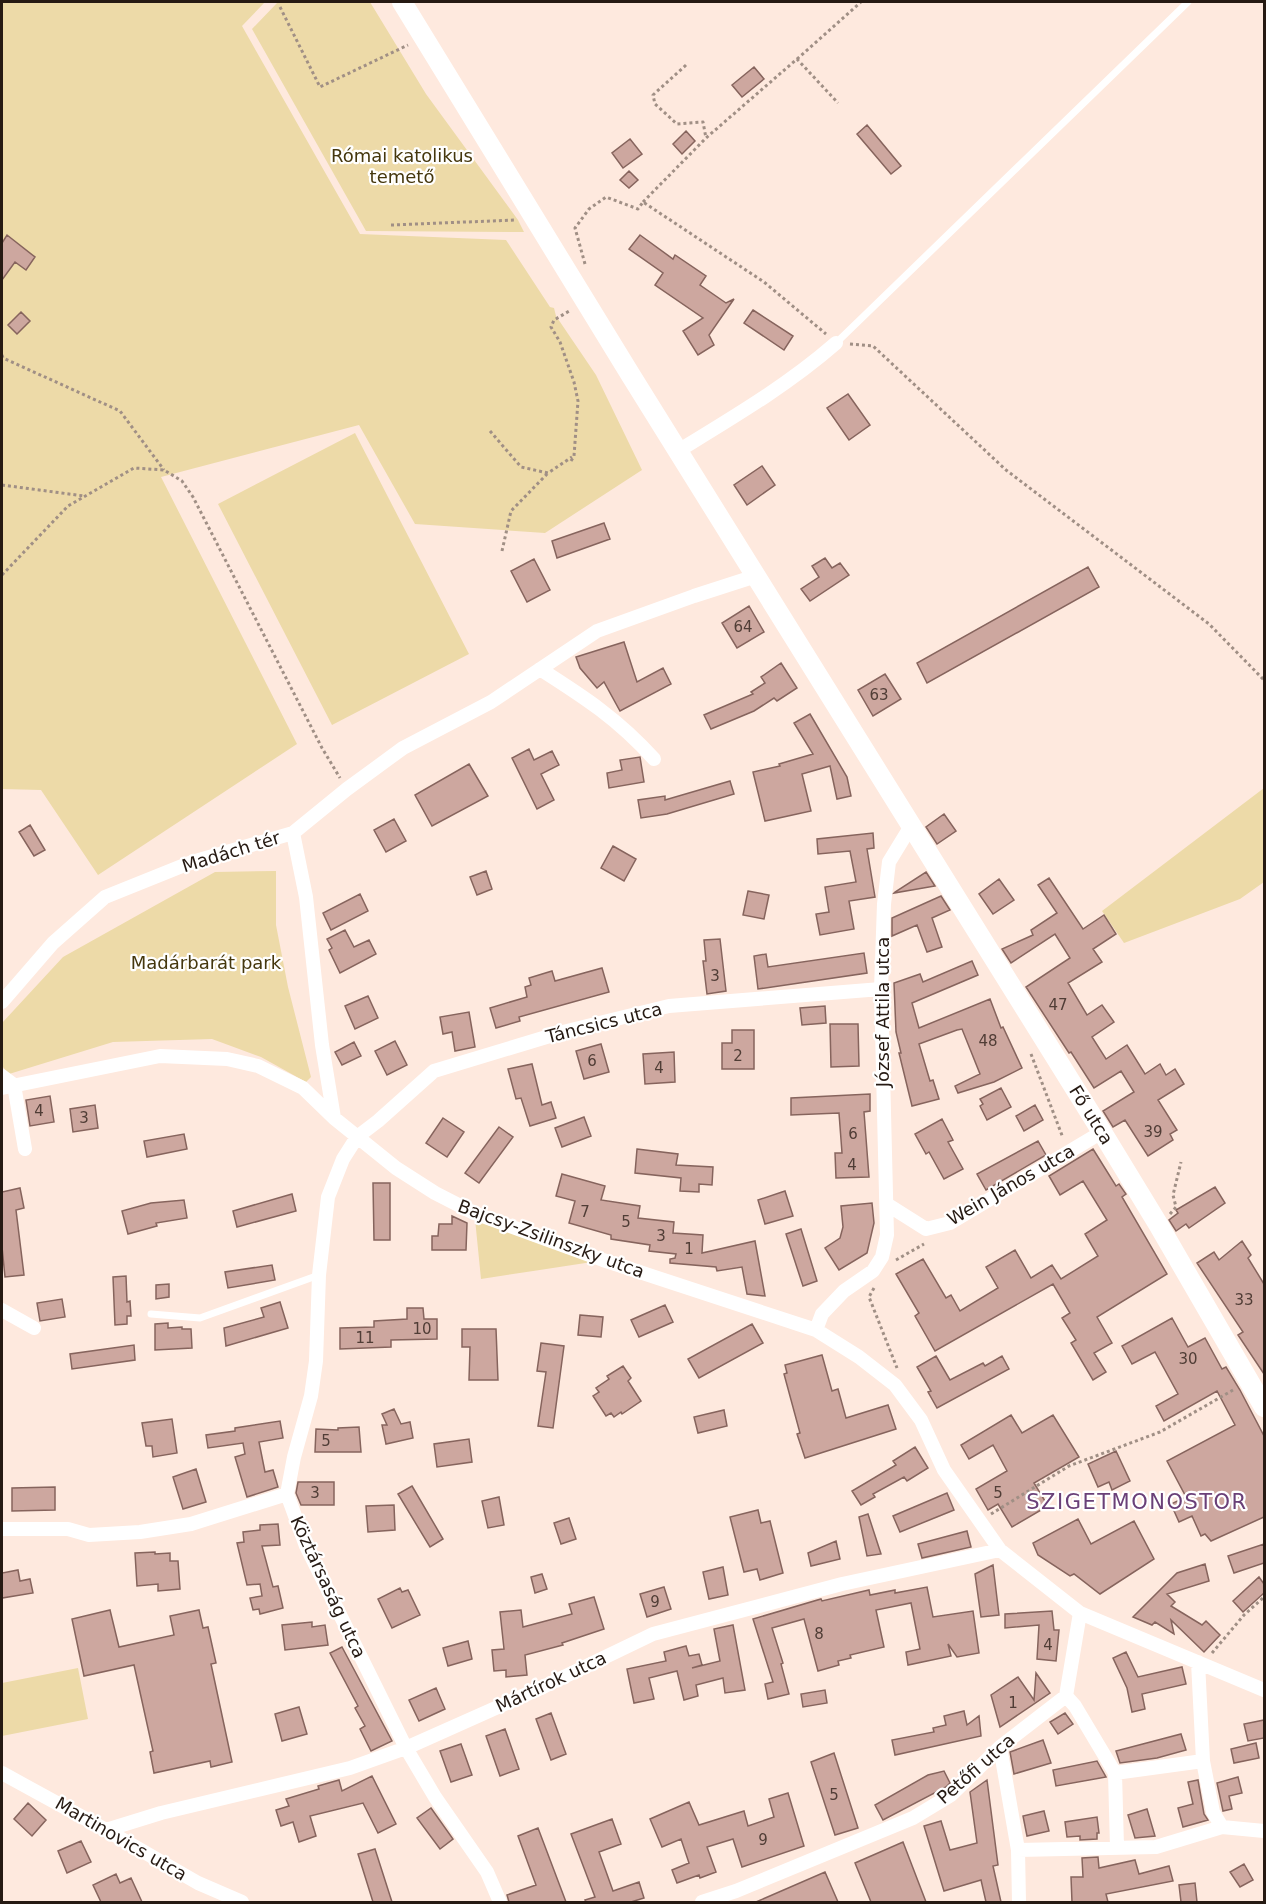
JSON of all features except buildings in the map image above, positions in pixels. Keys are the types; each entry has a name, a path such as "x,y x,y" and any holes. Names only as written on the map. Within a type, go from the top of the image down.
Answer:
{"main road":[{"name":"Fő utca","path":"402,2 585,301 1102,1132 1264,1407"}],"street":[{"path":"678,451 814,363 836,343"},
{"path":"293,833 347,789 404,748 491,702 597,632 756,576"},
{"path":"540,669 599,707 632,735 654,759"},
{"name":"József Attila utca","path":"816,1330 822,1314 844,1291 873,1271 882,1257 887,1236 881,989 884,904 890,862 911,826"},
{"name":"Madách tér","path":"2,1002 53,943 105,897 192,862 293,833 306,897 322,1045 334,1118"},
{"name":"Táncsics utca","path":"357,1137 434,1071 563,1032 669,1006 881,989"},
{"name":"Bajcsy-Zsilinszky utca","path":"8,1086 160,1056 226,1059 258,1066 303,1088 334,1118 405,1175 474,1213 603,1260 816,1330 859,1357 895,1385 921,1420 944,1470 1000,1550 1080,1613 1264,1690"},
{"path":"2,1076 8,1086 26,1149"},
{"name":"Wein János utca","path":"888,1205 926,1229 950,1223 1102,1132"},
{"name":"Köztársaság utca","path":"357,1137 343,1159 328,1197 319,1275 316,1361 311,1396 294,1457 287,1494 306,1546 406,1748 435,1797 487,1872 500,1902"},
{"path":"2,1310 34,1328"},
{"path":"2,1529 68,1529 89,1535 140,1532 191,1524 287,1494"},
{"name":"Mártírok utca","path":"106,1830 172,1810 350,1768 406,1748 545,1686 653,1634 842,1584 1000,1550"},
{"path":"1080,1613 1066,1696 1075,1706 1115,1773 1117,1847"},
{"path":"1198,1662 1203,1761 1213,1812 1222,1827"},
{"name":"Petőfi utca","path":"702,1902 736,1891 913,1818 951,1795 1000,1747 1066,1696"},
{"path":"1000,1747 1018,1850 1019,1902"},
{"path":"1115,1773 1203,1761"},
{"name":"Martinovics utca","path":"2,1773 198,1883 242,1902"},
{"path":"1018,1850 1156,1847 1222,1827 1264,1831"}],"lane":[{"path":"836,343 1188,2"},
{"path":"151,1314 200,1318 319,1275"}],"path":[{"path":"585,264 575,228 589,209 606,197 638,209 706,138 861,2"},
{"path":"280,7 320,87 400,50 423,36"},
{"path":"797,59 838,103"},
{"path":"686,65 652,95 654,104 677,124 703,122 706,138"},
{"path":"643,202 764,282 836,343 873,346 1006,470 1209,624 1264,680"},
{"path":"391,225 518,220 532,214"},
{"path":"571,461 574,456 578,401 560,342 551,327 554,320 585,301"},
{"path":"2,355 3,358 120,411 164,470 182,481 193,497 322,748 347,789"},
{"path":"490,431 521,467 548,473"},
{"path":"502,551 511,511 548,473 574,456"},
{"path":"2,575 68,506 134,468 164,470"},
{"path":"2,485 86,496"},
{"path":"1028,1046 1069,1153"},
{"path":"1158,1224 1176,1207 1173,1195 1181,1162"},
{"path":"889,1264 927,1242"},
{"path":"879,1281 869,1297 897,1368 895,1385"},
{"path":"981,1520 1070,1466 1160,1432 1250,1380"},
{"path":"1198,1662 1209,1655 1244,1615 1264,1597"}],"green space":[{"path":"2,2 265,2 242,26 360,234 506,240 550,307 554,308 556,316 596,375 642,470 545,533 415,524 359,425 161,477 297,744 98,875 41,790 2,789"},
{"name":"Római katolikus temető","path":"278,2 370,2 426,94 518,220 524,232 366,231 252,29"},
{"path":"355,433 469,654 332,725 218,504"},
{"path":"1264,788 1264,882 1240,899 1124,943 1102,911"},
{"name":"Madárbarát park","path":"276,871 276,925 288,987 311,1077 306,1082 261,1057 212,1039 113,1042 9,1074 2,1066 2,1023 63,957 215,872"},
{"path":"475,1219 592,1262 481,1279"},
{"path":"78,1668 88,1719 2,1736 2,1683"}],"district":[{"name":"SZIGETMONOSTOR","path":"1137,1502"}]}
